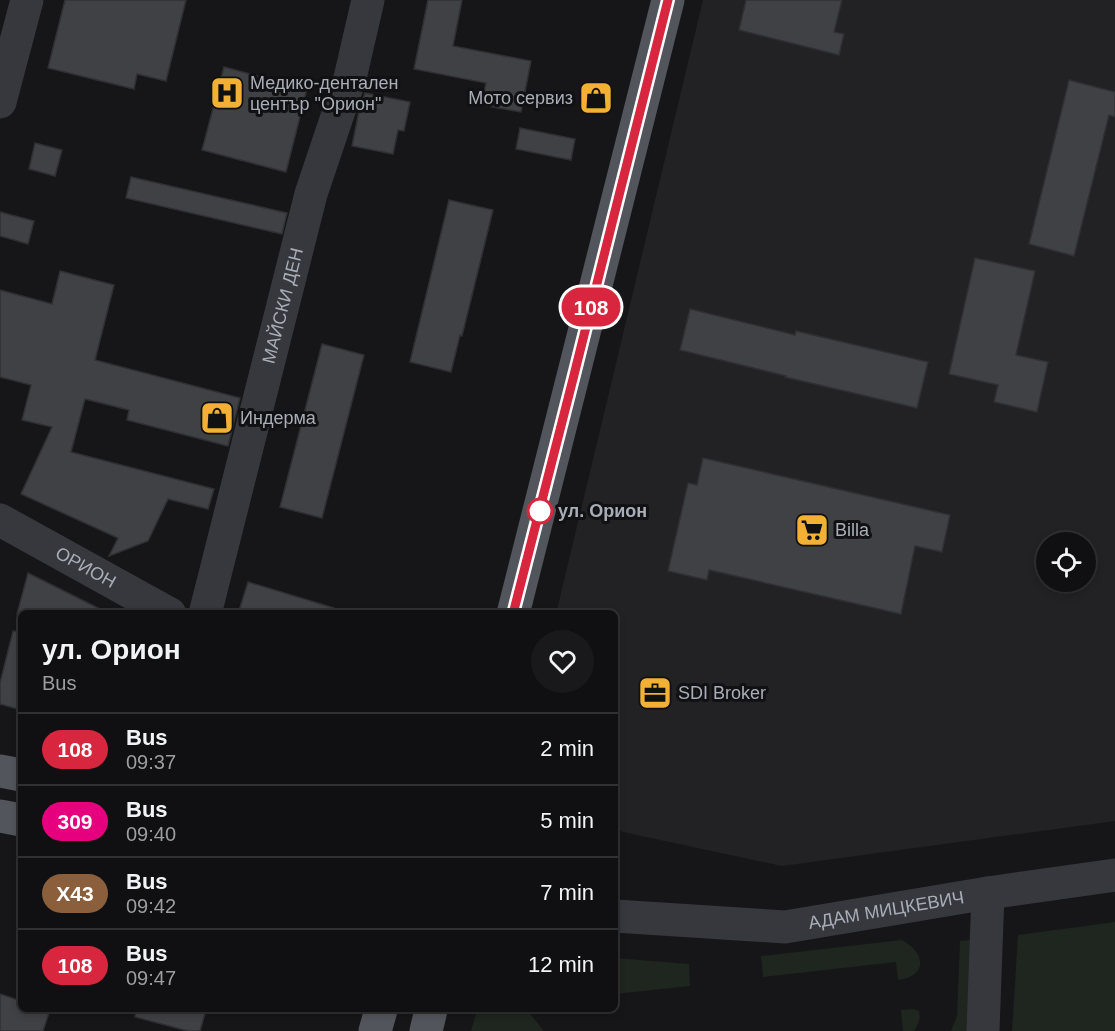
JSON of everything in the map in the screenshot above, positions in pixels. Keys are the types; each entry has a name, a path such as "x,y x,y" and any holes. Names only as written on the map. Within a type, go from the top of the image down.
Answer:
{"main road":[{"path":"514,610 668,0"},
{"path":"0,771 18,774"},
{"path":"0,816 18,819"},
{"path":"426,1031 431,1012"}],"street":[{"path":"0,102 27,0"},
{"name":"МАЙСКИ ДЕН","path":"206,610 311,194 350,78 368,0"},
{"name":"ОРИОН","path":"0,520 163,610"},
{"name":"АДАМ МИЦКЕВИЧ","path":"618,916 785,927 1115,874"},
{"path":"983,1031 988,893"},
{"name":"АДАМ МИЦКЕВИЧ","path":"618,905 657,918"}],"shaded area":[{"path":"703,0 1115,0 1115,821 782,866 618,830 618,610 557,610"},
{"path":"1115,922 1115,1031 1012,1031 1018,935"},
{"path":"902,940 916,951 920,963 915,974 908,978 898,980 896,962 763,977 761,956"},
{"path":"972,940 970,1031 951,1031 957,1016 960,941"},
{"path":"618,958 689,964 690,986 618,994"},
{"path":"901,1010 919,1011 918,1024 914,1031 903,1031"},
{"path":"476,1012 529,1012 544,1031 471,1031"}],"building":[{"path":"65,0 186,0 166,81 137,74 134,89 48,68"},
{"path":"428,0 462,0 453,46 531,61 521,112 481,105 486,83 414,69"},
{"path":"746,0 842,0 834,32 844,34 839,55 739,30"},
{"path":"224,67 307,89 286,172 202,150"},
{"path":"1069,80 1115,92 1115,117 1109,115 1074,256 1029,244"},
{"path":"365,93 410,102 404,131 398,130 393,154 352,146"},
{"path":"520,128 575,139 571,160 516,149"},
{"path":"35,143 62,150 55,176 29,169"},
{"path":"131,177 287,213 282,234 126,198"},
{"path":"449,200 493,210 451,372 410,362"},
{"path":"0,212 34,221 28,244 0,236"},
{"path":"975,258 1035,271 1016,355 1048,362 1037,412 994,402 998,385 949,374"},
{"path":"60,271 114,285 95,360 240,398 228,446 127,420 129,410 85,399 71,452 214,489 208,509 168,499 148,541 109,556 118,538 21,494 52,427 22,420 31,385 0,377 0,290 52,304"},
{"path":"690,309 795,335 796,331 928,362 917,408 680,350"},
{"path":"322,344 364,355 322,518 280,507"},
{"name":"Billa","path":"703,458 950,515 942,552 915,546 901,614 709,570 707,580 668,571 688,483 697,485"},
{"path":"28,573 102,610 18,610"},
{"path":"248,582 334,608 334,610 239,610"},
{"path":"13,631 18,632 18,709 0,704 0,683"},
{"path":"0,994 18,1000 18,1012 49,1012 43,1031 0,1031"},
{"path":"136,1012 205,1012 200,1031 188,1031 135,1017"}],"bus line":[{"name":"108","path":"514,610 668,0"}],"place":[{"name":"Медико-дентален център \"Орион\"","path":"227,93"},
{"name":"Мото сервиз","path":"596,98"},
{"name":"Индерма","path":"217,418"},
{"name":"ул. Орион","path":"540,511"},
{"name":"Billa","path":"812,530"},
{"name":"SDI Broker","path":"655,693"}]}
